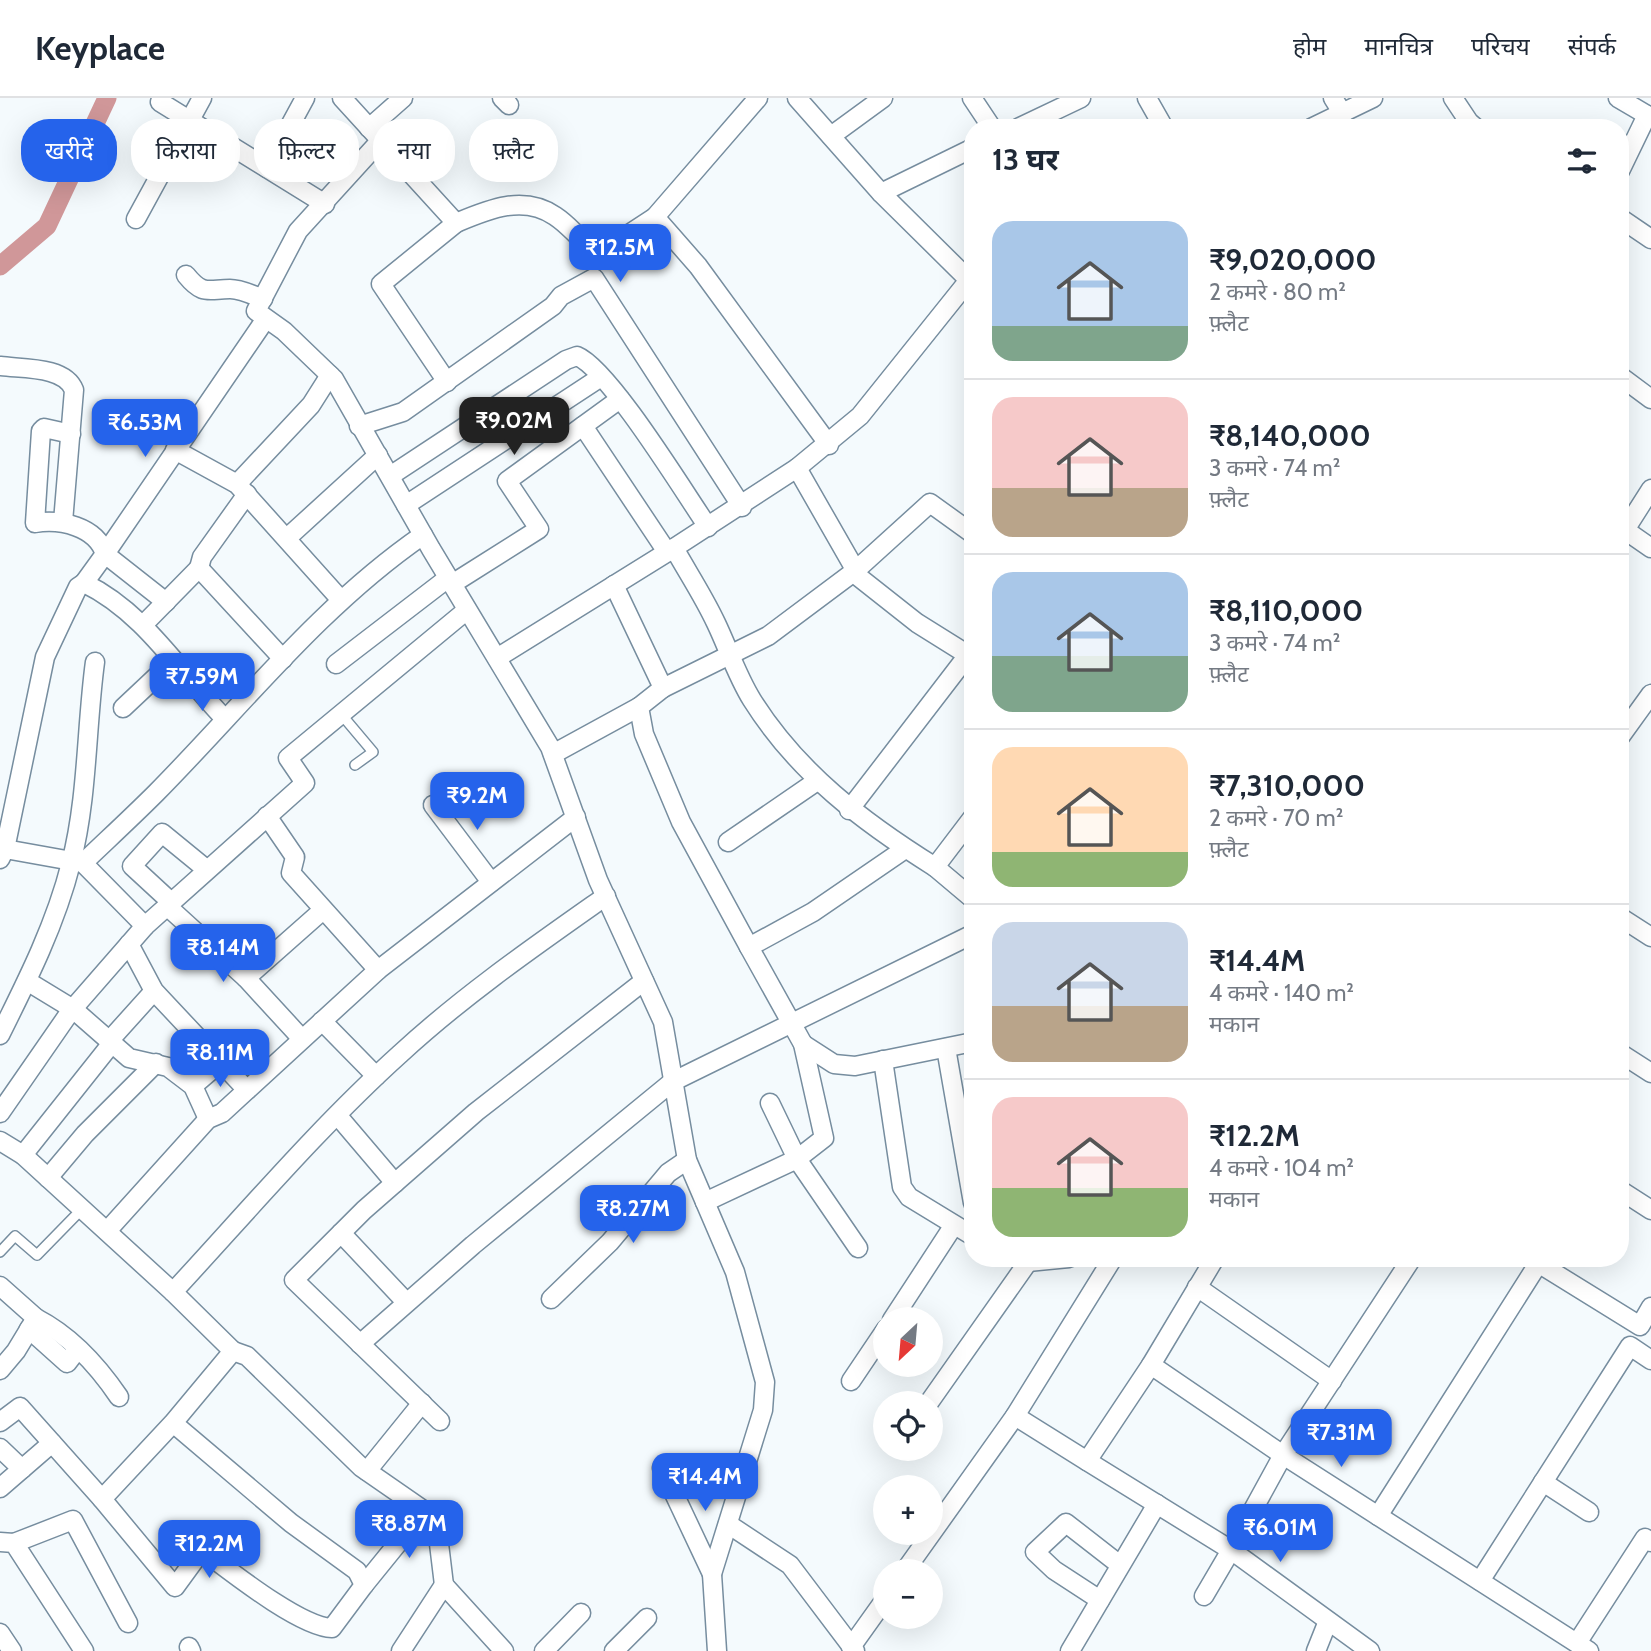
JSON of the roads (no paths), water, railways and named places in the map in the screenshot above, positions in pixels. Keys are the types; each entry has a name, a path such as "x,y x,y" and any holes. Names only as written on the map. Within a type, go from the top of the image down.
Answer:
{"street":[{"path":"192,119 202,98"},
{"path":"294,119 305,98"},
{"path":"342,98 373,133"},
{"path":"386,119 403,98"},
{"path":"447,382 381,284 456,223 493,207 531,208 556,217 584,244 603,251 655,217 758,98"},
{"path":"797,98 881,193 964,273"},
{"path":"831,136 883,98"},
{"path":"972,98 986,119"},
{"path":"1037,119 1081,98"},
{"path":"1147,98 1159,119"},
{"path":"1333,98 1343,114"},
{"path":"1332,119 1373,98"},
{"path":"1453,98 1469,119"},
{"path":"1618,98 1649,117 1629,154"},
{"path":"160,102 188,119"},
{"path":"373,135 325,204 298,231 256,311 284,331 330,374 553,754 606,896 663,1022 687,1160 734,1272 765,1382 763,1410 712,1574 717,1651"},
{"path":"881,193 964,152"},
{"path":"136,219 157,182"},
{"path":"290,182 325,204"},
{"path":"418,182 456,223"},
{"path":"655,217 698,266 829,445"},
{"path":"1629,224 1651,239"},
{"path":"186,275 200,289 219,292 229,289 263,299"},
{"path":"359,426 403,412 553,306 561,296 594,278 742,507"},
{"path":"497,658 742,507 829,445 860,416 964,289"},
{"path":"145,926 77,862 2,854 45,657 78,587 84,583 100,557 105,554 265,320"},
{"path":"390,476 566,359 577,356 587,360 620,399 708,527"},
{"path":"0,366 60,374 71,382 74,390 63,522"},
{"path":"143,625 199,568 242,489 311,405 330,374"},
{"path":"406,505 601,377"},
{"path":"1629,383 1651,399"},
{"path":"336,664 450,581 539,529 507,481 620,399"},
{"path":"583,426 671,550 762,715 817,781 849,810 935,867 964,891"},
{"path":"71,434 44,428 41,431 35,523 55,520 92,536 102,544 105,554 166,601"},
{"path":"175,450 242,489 341,600"},
{"path":"286,538 378,456"},
{"path":"797,468 860,578 917,623 964,653"},
{"path":"1629,521 1651,489"},
{"path":"553,754 639,707 663,688 768,636 855,571 930,503 964,528"},
{"path":"77,862 157,792 224,718 341,600 390,558 423,535"},
{"path":"1629,535 1651,548"},
{"path":"199,568 282,659"},
{"path":"84,583 123,606 143,625 224,718"},
{"path":"614,585 663,688"},
{"path":"0,1114 73,1009 145,926 305,783 288,758 467,610"},
{"path":"123,708 173,661"},
{"path":"0,1035 27,981 77,862 95,662"},
{"path":"849,810 964,665"},
{"path":"1629,725 1651,694"},
{"path":"639,707 644,734 681,822 803,1044 824,1138 797,1159 705,1202"},
{"path":"728,842 817,781"},
{"path":"433,805 491,883"},
{"path":"267,816 295,857 291,873 378,970"},
{"path":"107,1231 208,1119 222,1113 378,970 576,817"},
{"path":"935,867 964,829"},
{"path":"206,869 162,833 132,866 246,978 302,1039"},
{"path":"748,947 813,912 905,849"},
{"path":"173,1292 376,1076 498,971 606,896"},
{"path":"246,978 323,910"},
{"path":"1629,928 1651,937"},
{"path":"360,1344 406,1302 672,1082 964,938"},
{"path":"129,944 154,991 247,1090"},
{"path":"27,981 73,1009 137,1062 168,1067 193,1086 208,1119"},
{"path":"440,1421 294,1280 395,1183 476,1112 644,981"},
{"path":"23,1155 154,991"},
{"path":"322,1021 376,1076"},
{"path":"803,1044 834,1064 855,1066 964,1044"},
{"path":"946,1048 964,1151"},
{"path":"1629,1059 1651,1073"},
{"path":"883,1060 902,1187 909,1197 964,1231"},
{"path":"193,1086 221,1062"},
{"path":"48,1178 85,1134 156,1063"},
{"path":"770,1103 797,1159 858,1248"},
{"path":"338,1116 395,1183"},
{"path":"0,1141 23,1155 173,1292 233,1351 247,1356 367,1471 436,1519 444,1585 504,1651"},
{"path":"551,1299 610,1242 668,1173 687,1160"},
{"path":"1629,1196 1651,1210"},
{"path":"900,1307 954,1225"},
{"path":"341,1233 406,1302"},
{"path":"937,1391 1018,1267"},
{"path":"913,1559 1015,1416 1107,1267"},
{"path":"1087,1461 1151,1365 1210,1267"},
{"path":"1204,1596 1283,1455 1406,1267"},
{"path":"1378,1516 1530,1267"},
{"path":"1544,1267 1640,1326"},
{"path":"0,1286 67,1363 77,1350 102,1372 119,1397"},
{"path":"1198,1287 1332,1381"},
{"path":"1480,1581 1630,1346 1651,1307"},
{"path":"0,1370 33,1324"},
{"path":"1630,1346 1651,1360"},
{"path":"851,1381 873,1348"},
{"path":"102,1499 173,1423 233,1351"},
{"path":"1151,1365 1283,1455 1583,1647 1649,1536"},
{"path":"367,1471 422,1403"},
{"path":"0,1422 20,1407 102,1499 175,1587 202,1550 268,1597 314,1624 332,1628 359,1595 363,1585 424,1511"},
{"path":"1015,1416 1231,1549 1370,1651"},
{"path":"173,1423 291,1523 357,1570 363,1585"},
{"path":"0,1488 52,1443"},
{"path":"0,1448 22,1469"},
{"path":"662,1468 712,1574"},
{"path":"1543,1482 1589,1512"},
{"path":"1070,1651 1157,1504"},
{"path":"84,1651 4,1541 72,1520 128,1623"},
{"path":"1100,1600 1054,1570 1035,1552 1066,1523 1120,1565"},
{"path":"728,1524 790,1565 853,1649 873,1618"},
{"path":"401,1651 444,1585"},
{"path":"544,1651 582,1613"},
{"path":"614,1651 647,1618"},
{"path":"1316,1651 1328,1621"},
{"path":"0,1633 12,1651"}],"lane":[{"path":"341,714 373,752 355,765"},
{"path":"0,1252 15,1236 37,1255 82,1209"}],"waterway":[{"path":"0,266 47,226 107,98"}]}
